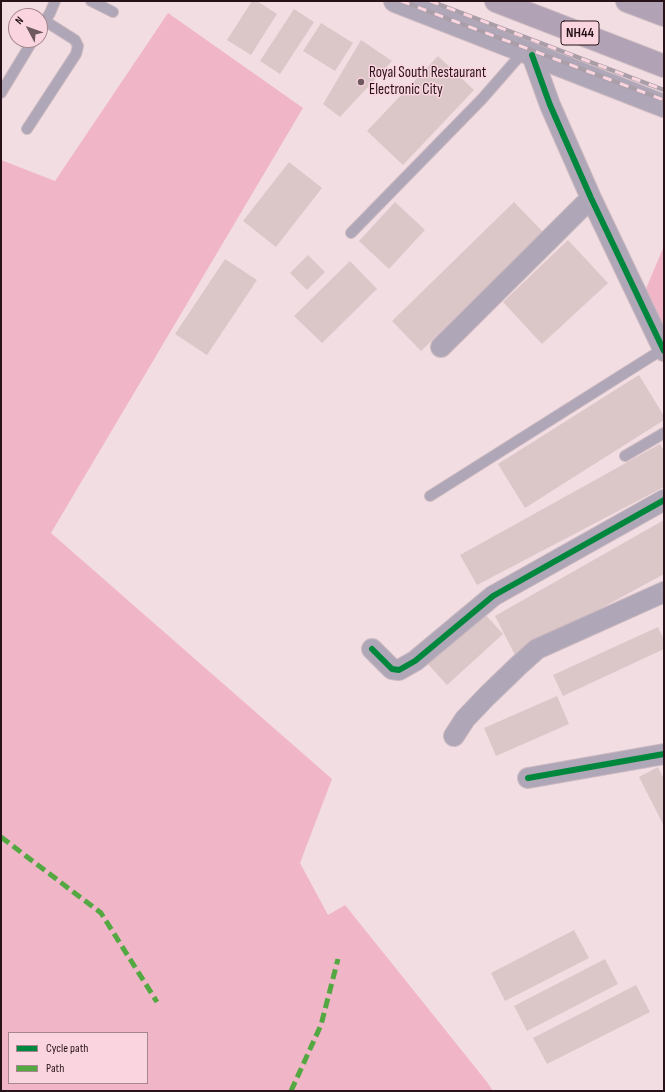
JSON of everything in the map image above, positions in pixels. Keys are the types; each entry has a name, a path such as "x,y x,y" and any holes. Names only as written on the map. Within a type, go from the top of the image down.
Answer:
{"highway":[{"name":"NH44","path":"496,1 664,66"},
{"path":"627,1 664,15"}],"street":[{"path":"395,1 664,106"},
{"path":"528,53 591,198 664,350"},
{"path":"441,347 591,198"},
{"path":"372,649 392,669 399,670 415,661 493,596 664,500"},
{"path":"454,736 466,719 487,696 538,649 664,592"},
{"path":"528,778 664,754"}],"lane":[{"path":"48,14 55,1"},
{"path":"92,1 113,12"},
{"path":"27,129 76,54 78,46 75,40 48,28"},
{"path":"1,93 28,48"},
{"path":"351,233 528,53"},
{"path":"430,496 664,350"},
{"path":"625,456 664,433"}],"shaded area":[{"path":"168,13 303,108 51,533 332,779 300,863 328,915 345,905 493,1091 1,1091 1,160 55,181"},
{"path":"664,246 664,329 645,291"}],"building":[{"path":"252,1 257,1 277,14 251,55 227,40"},
{"path":"294,9 314,22 280,74 260,61"},
{"path":"321,23 353,43 335,71 303,51"},
{"path":"361,40 392,61 340,117 323,104"},
{"path":"438,56 474,90 403,165 367,131"},
{"path":"289,162 322,188 276,247 243,221"},
{"path":"395,202 425,230 389,269 359,241"},
{"path":"514,202 543,232 421,351 392,321"},
{"path":"568,240 608,283 542,344 503,302"},
{"path":"308,255 325,272 307,290 290,273"},
{"path":"225,259 257,280 207,355 175,334"},
{"path":"350,261 377,289 322,343 294,316"},
{"path":"639,375 664,416 664,420 525,508 498,464"},
{"path":"660,444 664,451 664,487 477,585 460,555"},
{"path":"664,520 664,574 515,655 495,616"},
{"path":"483,612 503,634 447,685 426,662"},
{"path":"658,627 664,640 664,649 563,696 553,675"},
{"path":"557,696 569,724 496,756 484,728"},
{"path":"658,767 664,779 664,826 639,777"},
{"path":"574,930 589,958 505,1001 491,973"},
{"path":"605,959 618,984 527,1031 514,1006"},
{"path":"636,985 650,1012 547,1064 533,1038"}],"railway":[{"path":"401,1 664,100"},
{"path":"430,1 664,90"}],"marked path":[{"path":"1,837 101,913 157,1002"},
{"path":"291,1091 321,1025 338,959"}],"cycle path":[{"path":"532,55 550,105 591,198 664,351"},
{"path":"372,649 392,669 399,670 415,661 493,596 664,500"},
{"path":"528,778 664,754"}],"place":[{"name":"Royal South Restaurant Electronic City","path":"361,82"}]}
